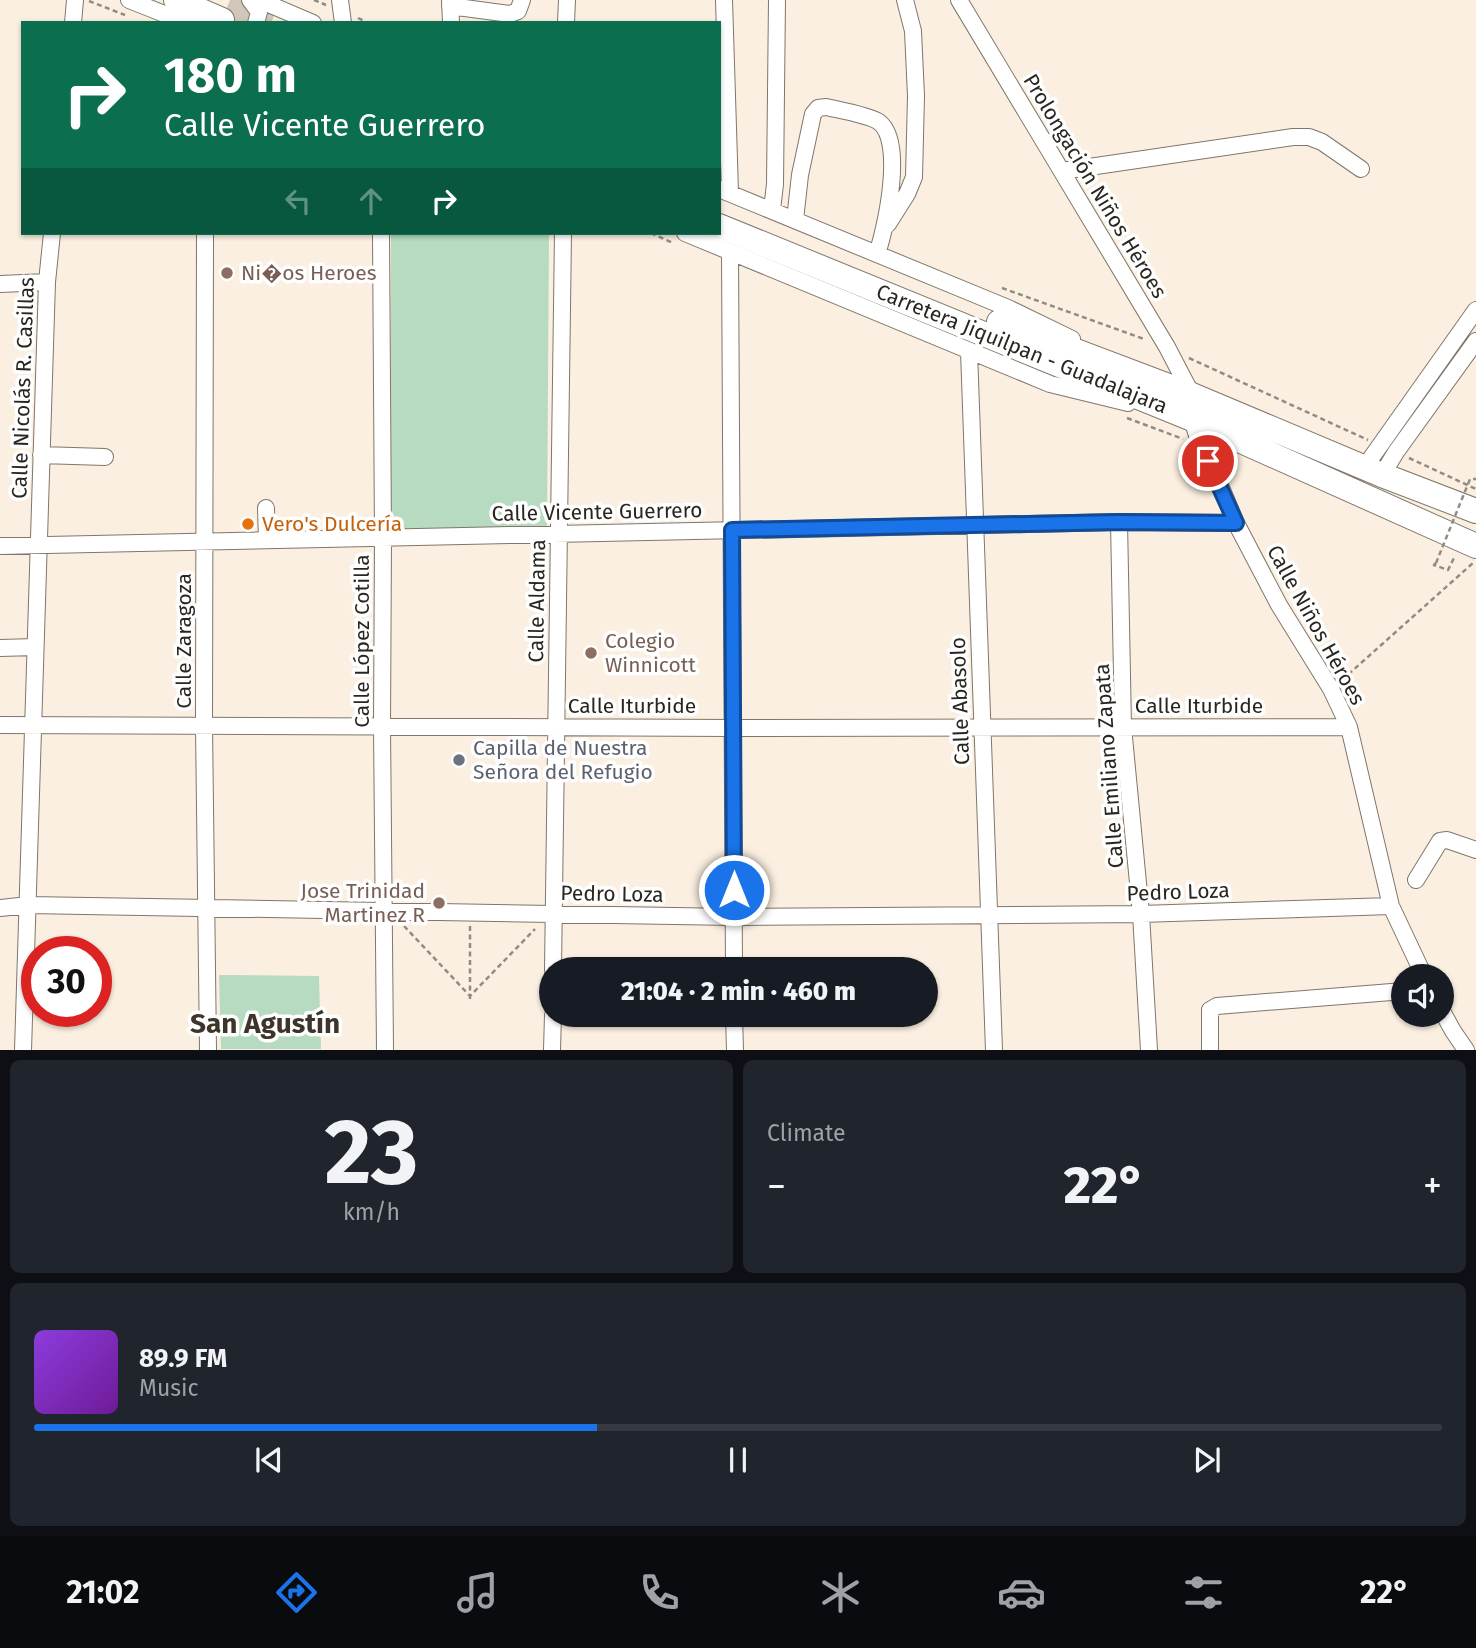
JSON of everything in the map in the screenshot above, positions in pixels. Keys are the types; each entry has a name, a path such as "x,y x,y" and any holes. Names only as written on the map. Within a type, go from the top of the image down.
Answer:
{"highway":[{"path":"176,0 229,6"},
{"name":"Carretera Jiquilpan - Guadalajara","path":"723,197 902,286 1192,407 1468,554"},
{"name":"Carretera Jiquilpan - Guadalajara","path":"721,227 1192,407 1373,471 1476,511"}],"street":[{"path":"72,21 75,0"},
{"path":"129,0 182,21"},
{"path":"259,0 308,21"},
{"path":"340,0 344,21"},
{"path":"451,10 478,16 510,14 518,11 522,0"},
{"path":"566,21 567,0"},
{"path":"724,0 723,197 772,210 1008,308 1192,407"},
{"path":"772,210 775,184 777,0"},
{"path":"884,229 907,194 914,177 916,96 913,31 905,0"},
{"name":"Prolongación Niños Héroes","path":"959,0 1167,347 1192,407"},
{"path":"229,6 258,12 256,21"},
{"path":"795,220 800,175 813,114 818,108 826,107 877,120 887,131 891,143 891,178 884,229 877,254"},
{"path":"1062,171 1293,137 1309,137 1322,142 1361,169"},
{"name":"Calle Nicolás R. Casillas","path":"23,1049 47,282 52,235"},
{"name":"Calle Zaragoza","path":"205,235 204,726 208,1049"},
{"name":"Calle López Cotilla","path":"381,235 382,726 386,911 384,1049"},
{"name":"Calle Aldama","path":"553,957 563,235"},
{"path":"690,235 1050,384 1192,407"},
{"path":"730,251 734,957"},
{"path":"0,284 47,282"},
{"path":"1373,471 1379,445 1476,310"},
{"path":"1373,471 1396,452 1476,341"},
{"name":"Calle Abasolo","path":"969,351 994,1049"},
{"name":"Calle Niños Héroes","path":"1192,407 1200,445 1236,523 1279,605 1331,689 1349,727 1391,906 1418,964"},
{"path":"41,455 105,457"},
{"path":"266,509 267,540"},
{"name":"Calle Vicente Guerrero","path":"0,546 1119,522 1236,523"},
{"name":"Calle Emiliano Zapata","path":"1119,522 1123,727 1141,915 1149,1049"},
{"path":"0,648 35,648"},
{"name":"Calle Iturbide","path":"0,725 1349,727"},
{"path":"1416,880 1440,841 1447,840 1476,850"},
{"name":"Pedro Loza","path":"0,908 28,905 734,916 1141,915 1391,906"},
{"path":"1210,1049 1209,1014 1213,1007 1391,992"},
{"path":"552,1049 553,1027"},
{"path":"734,1027 734,1049"},
{"path":"1451,1027 1466,1049"}],"path":[{"path":"86,0 132,18"},
{"path":"1167,347 1379,445"},
{"path":"1396,452 1476,489"},
{"path":"1468,554 1448,570 1434,565 1470,479 1476,479"},
{"path":"1331,689 1468,554"},
{"path":"386,911 470,996"},
{"path":"470,912 470,1002"},
{"path":"470,996 552,914"}],"green space":[{"path":"391,235 549,235 547,529 390,531"},
{"path":"219,975 319,976 321,1049 221,1049"}],"tunnel":[{"path":"228,5 266,21"}],"place":[{"name":"Ni�os Heroes","path":"227,273"},
{"name":"Vero's Dulcería","path":"248,524"},
{"name":"Colegio Winnicott","path":"591,653"},
{"name":"Capilla de Nuestra Señora del Refugio","path":"459,760"},
{"name":"Jose Trinidad Martinez R","path":"439,903"}],"district":[{"name":"San Agustín","path":"265,1023"}],"route":[{"path":"734,890 732,530 1119,522 1236,523 1208,461"}]}
